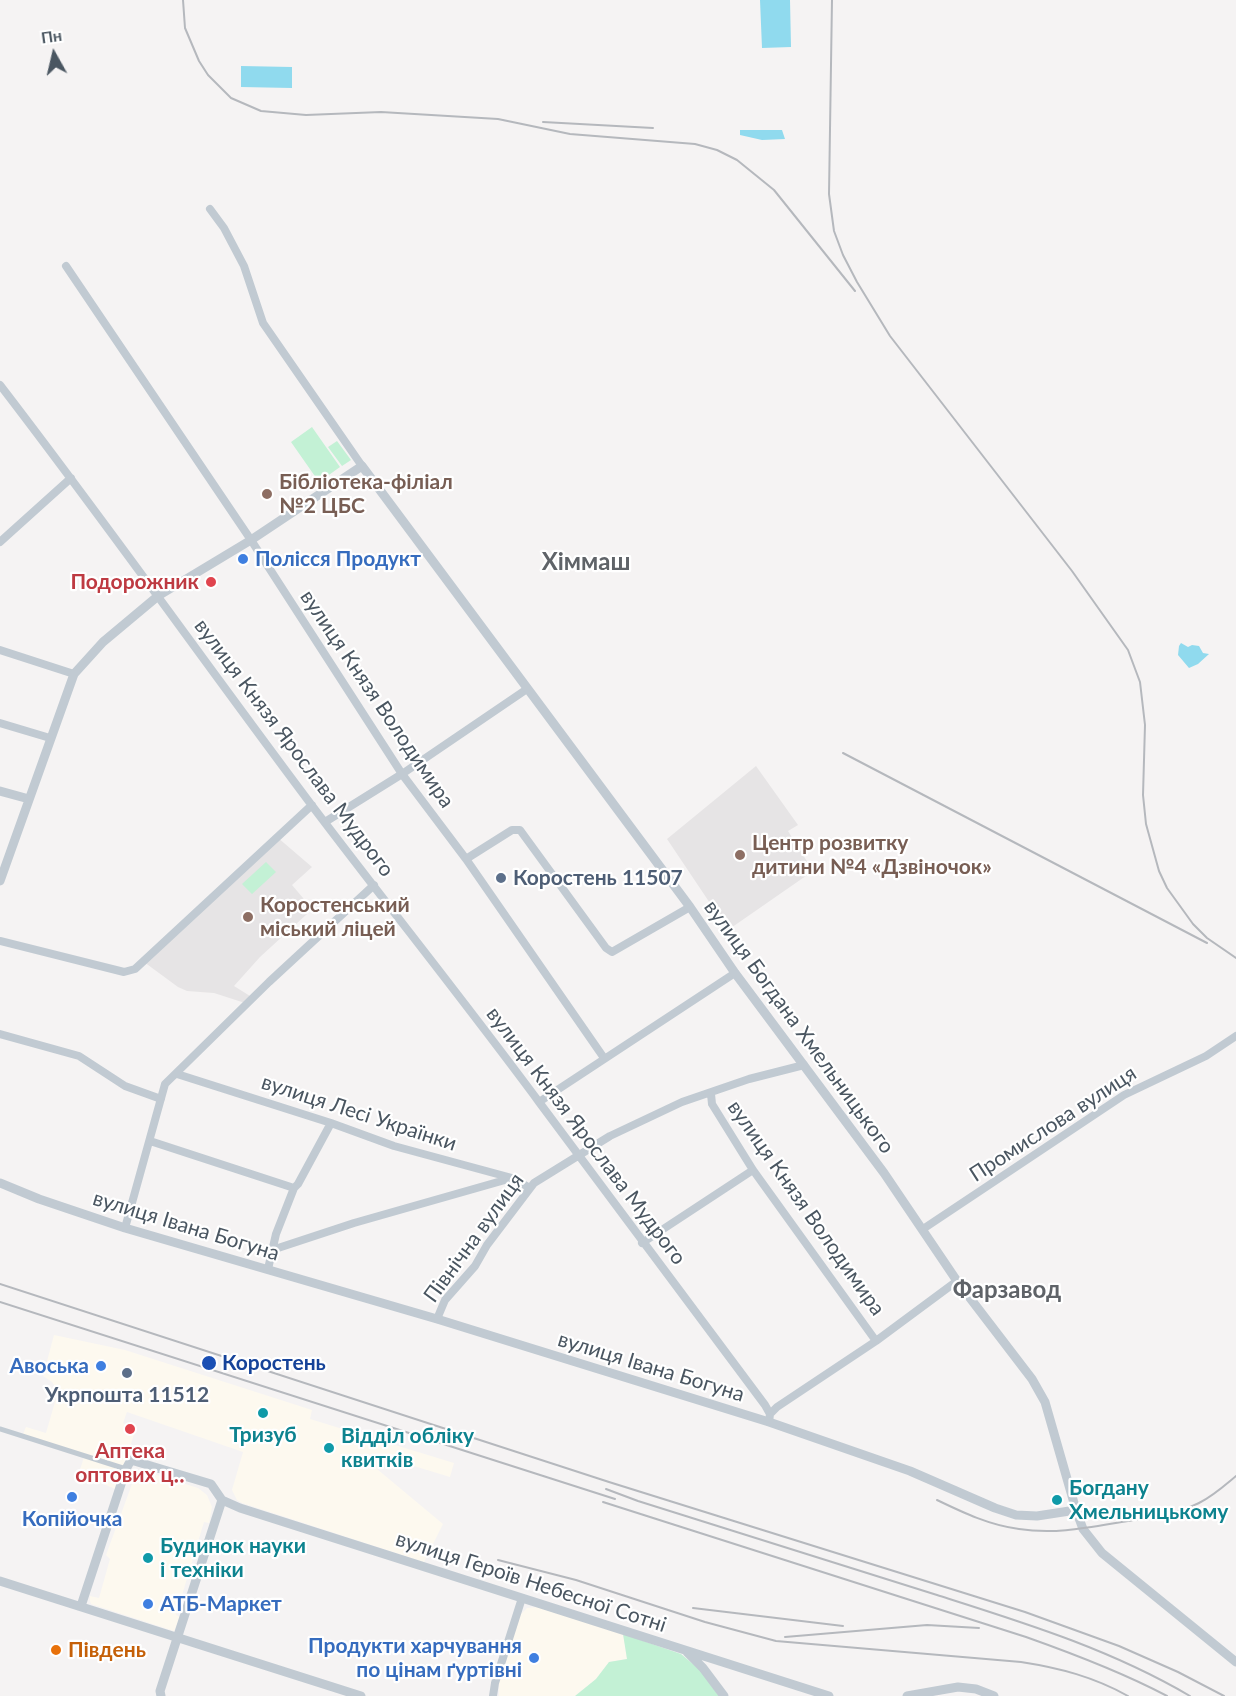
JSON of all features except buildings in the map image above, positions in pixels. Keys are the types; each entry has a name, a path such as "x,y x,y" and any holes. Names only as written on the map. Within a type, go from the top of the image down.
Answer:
{"street":[{"name":"вулиця Богдана Хмельницького","path":"210,209 224,228 244,266 263,323 362,466 690,907 735,973 923,1229 957,1281 1032,1379 1045,1402 1076,1510"},
{"name":"вулиця Князя Володимира","path":"66,266 251,540 402,774 466,859 604,1058"},
{"name":"вулиця Князя Ярослава Мудрого","path":"0,385 72,478 312,805 539,1102 688,1302 770,1418"},
{"path":"0,880 2,868 74,674 103,642 158,596 251,540 362,466"},
{"path":"0,542 72,478"},
{"path":"0,650 74,674"},
{"path":"325,822 402,774 527,689"},
{"path":"0,723 50,738"},
{"path":"0,791 29,799"},
{"path":"0,941 124,972 135,969 312,805"},
{"path":"466,859 512,830 520,830 606,948 612,952 690,907"},
{"path":"125,1228 165,1084 269,982 374,885"},
{"path":"539,1102 735,973"},
{"path":"0,1034 80,1056 125,1086 161,1099"},
{"name":"Промислова вулиця","path":"923,1229 1124,1095 1206,1056 1236,1036"},
{"name":"Північна вулиця","path":"437,1319 445,1300 475,1266 486,1245 539,1179 610,1137 682,1102 711,1094 749,1079 804,1065"},
{"name":"вулиця Лесі Українки","path":"177,1074 331,1123 394,1146 512,1178 530,1188"},
{"name":"вулиця Князя Володимира","path":"711,1094 712,1104 753,1170 876,1341"},
{"path":"268,1269 276,1234 294,1188 331,1123"},
{"path":"150,1142 294,1188"},
{"path":"642,1243 753,1170"},
{"path":"272,1250 354,1223 512,1178"},
{"name":"вулиця Івана Богуна","path":"0,1183 39,1199 125,1228 770,1418 910,1471 1016,1515 1037,1516 1076,1510"},
{"path":"770,1418 777,1407 876,1341 957,1281"},
{"path":"0,1429 127,1467 81,1606"},
{"name":"вулиця Героїв Небесної Сотні","path":"127,1467 131,1460 134,1460 211,1484 222,1500 250,1512 829,1696"},
{"path":"161,1694 222,1500"},
{"path":"1076,1510 1086,1536 1102,1553 1236,1662"},
{"path":"0,1581 346,1694 361,1696"},
{"path":"493,1696 522,1598"},
{"path":"683,1649 703,1668 724,1696"},
{"path":"907,1696 958,1687 994,1696"}],"shaded area":[{"name":"Центр розвитку дитини №4 «Дзвіночок»","path":"756,766 798,825 788,831 813,871 728,930 667,839"},
{"name":"Коростенський міський ліцей","path":"277,837 312,867 292,885 309,905 307,914 260,957 234,986 250,996 245,1003 214,993 187,991 144,962"},
{"path":"54,1335 125,1350 312,1410 310,1419 454,1463 450,1477 381,1456 377,1469 443,1524 424,1562 242,1503 237,1500 232,1490 243,1452 127,1412 123,1423 136,1429 115,1489 79,1473 84,1457 23,1434 26,1427 46,1433 57,1395 52,1382 43,1376"},
{"path":"134,1470 141,1470 198,1488 207,1495 212,1507 209,1523 204,1522 176,1615 180,1617 174,1631 91,1604 90,1601 90,1596 99,1598 110,1559 106,1555 132,1484 126,1482 128,1475"},
{"path":"538,1607 623,1634 627,1659 609,1662 596,1679 575,1696 499,1696 499,1683 520,1615 527,1608"}],"green space":[{"path":"312,427 340,467 319,482 291,442"},
{"path":"337,441 351,460 342,466 328,447"},
{"path":"266,862 276,872 252,894 242,884"},
{"path":"623,1634 681,1654 700,1670 719,1696 575,1696 596,1679 609,1662 627,1659"}],"water":[{"path":"760,0 790,0 791,47 762,48"},
{"path":"241,66 292,67 292,88 241,87"},
{"path":"740,130 782,130 785,139 762,140 740,135"},
{"path":"1181,643 1188,647 1199,646 1203,653 1209,654 1198,664 1189,668 1178,655"}],"railway":[{"path":"183,0 185,28 199,61 208,75 231,98 261,111 306,115 381,112 498,119 570,134 695,144 717,150 737,160 774,190 855,291"},
{"path":"832,0 829,194 834,231 843,255 890,336 1072,571 1128,650 1140,682 1145,725 1143,795 1146,824 1159,871 1167,888 1193,924 1207,938 1236,958"},
{"path":"543,122 653,128"},
{"path":"843,753 1207,943"},
{"path":"0,1284 609,1482 1025,1612 1119,1646 1178,1672 1224,1696"},
{"path":"0,1302 615,1499"},
{"path":"937,1500 997,1525 1033,1531 1060,1531 1164,1515 1182,1510 1209,1497 1236,1476"},
{"path":"606,1489 1035,1627 1129,1664 1190,1696"},
{"path":"603,1502 1026,1637 1098,1664 1167,1696"},
{"path":"498,1560 576,1580 705,1622 776,1641 1021,1662 1076,1674 1128,1696"},
{"path":"693,1608 843,1626"},
{"path":"785,1637 927,1625 979,1628"}],"place":[{"name":"Бібліотека-філіал №2 ЦБС","path":"267,494"},
{"name":"Полісся Продукт","path":"243,559"},
{"name":"Подорожник","path":"211,582"},
{"name":"Центр розвитку дитини №4 «Дзвіночок»","path":"740,855"},
{"name":"Коростень 11507","path":"501,878"},
{"name":"Коростенський міський ліцей","path":"248,917"},
{"name":"Коростень","path":"209,1363"},
{"name":"Авоська","path":"101,1366"},
{"name":"Укрпошта 11512","path":"127,1373"},
{"name":"Тризуб","path":"263,1413"},
{"name":"Аптека оптових ц‥","path":"130,1429"},
{"name":"Відділ обліку квитків","path":"329,1448"},
{"name":"Копійочка","path":"72,1497"},
{"name":"Богдану Хмельницькому","path":"1057,1500"},
{"name":"Будинок науки і техніки","path":"148,1558"},
{"name":"АТБ-Маркет","path":"148,1604"},
{"name":"Південь","path":"56,1650"},
{"name":"Продукти харчування по цінам ґуртівні","path":"534,1658"}],"district":[{"name":"Хіммаш","path":"586,562"},
{"name":"Фарзавод","path":"1007,1290"}]}
